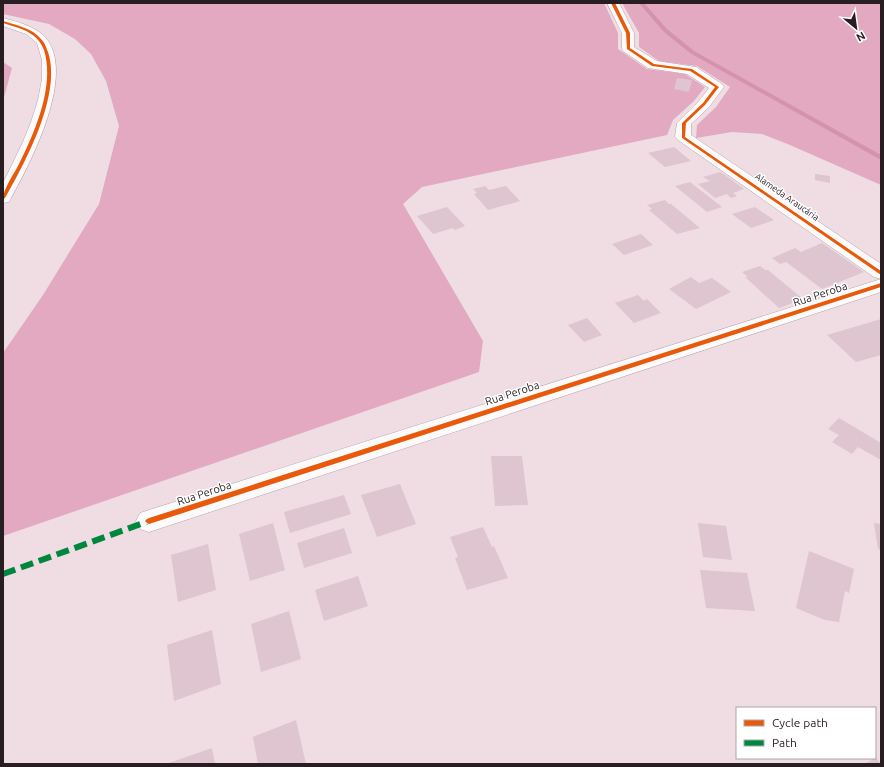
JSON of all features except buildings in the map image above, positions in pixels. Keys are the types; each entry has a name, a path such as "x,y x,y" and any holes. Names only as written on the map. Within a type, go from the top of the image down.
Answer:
{"street":[{"name":"Alameda Araucária","path":"612,3 628,33 628,48 653,65 691,70 717,87 704,104 684,123 683,137 881,273"},
{"path":"3,22 29,31 42,42 48,56 49,79 41,118 28,152 3,198"},
{"name":"Rua Peroba","path":"149,521 881,285"}],"shaded area":[{"path":"3,3 604,3 618,33 618,49 647,69 685,74 705,87 694,101 673,120 667,135 422,187 403,204 483,341 479,372 3,536 3,353 43,295 99,204 119,126 106,81 91,54 75,39 49,24 3,14"},
{"path":"622,3 881,3 881,185 762,134 732,132 696,138 697,125 716,107 730,87 697,66 659,61 639,47 639,33"},
{"path":"3,62 12,68 3,101"}],"waterway":[{"path":"641,3 665,30 692,52 881,158"}],"marked path":[{"path":"3,574 149,521"}],"cycle path":[{"path":"613,3 628,33 628,48 653,65 691,70 717,87 704,104 684,123 683,137 881,273"},
{"path":"3,22 25,29 40,39 43,43 48,60 49,79 39,122 21,165 3,198"},
{"path":"149,521 881,285"}]}
